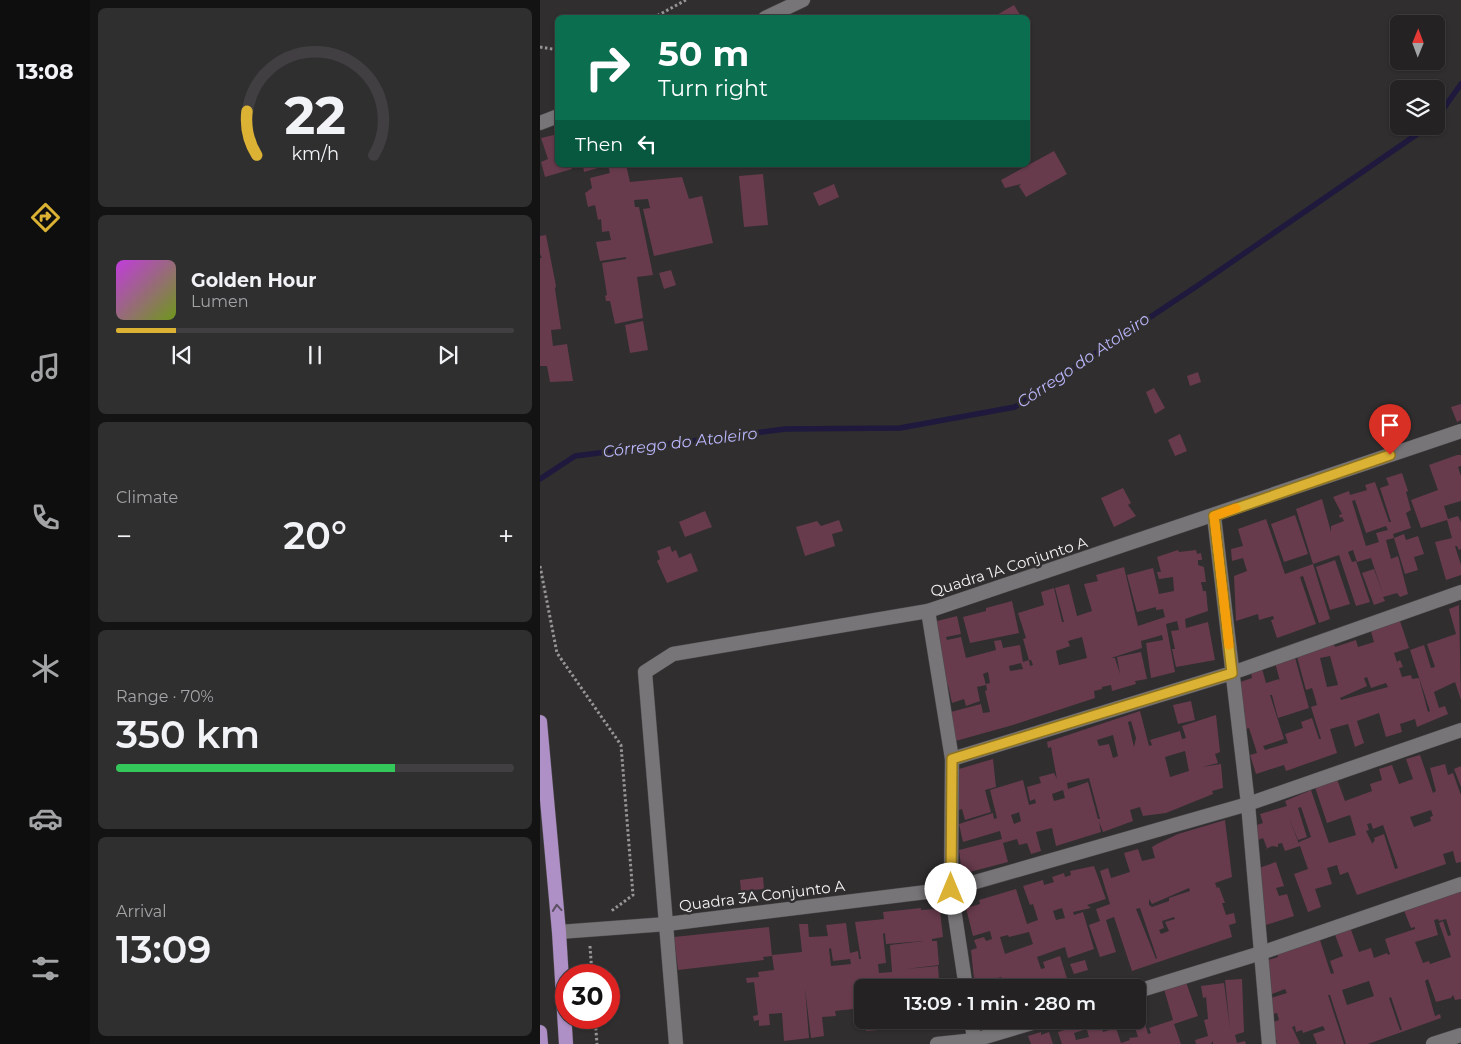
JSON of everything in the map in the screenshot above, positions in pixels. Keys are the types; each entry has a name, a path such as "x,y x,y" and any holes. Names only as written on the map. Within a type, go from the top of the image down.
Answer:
{"main road":[{"path":"540,722 559,932 566,1044"},
{"path":"540,1032 541,1044"}],"street":[{"path":"771,15 799,1"},
{"path":"540,123 555,117"},
{"name":"Quadra 1A Conjunto A","path":"965,979 951,889 952,759 928,611 1214,516 1461,431"},
{"path":"1214,516 1248,804 1269,1044"},
{"path":"952,759 1232,673 1461,592"},
{"path":"559,932 666,924 645,672 673,654 928,611"},
{"name":"Quadra 3A Conjunto A","path":"676,1044 666,924 951,889 1248,804 1461,730"},
{"path":"1146,989 1261,954 1461,884"},
{"path":"973,1029 975,1042"},
{"path":"937,1044 975,1042 1015,1029"},
{"path":"1434,1044 1461,1035"}],"path":[{"path":"658,15 686,0"},
{"path":"540,47 555,50"},
{"path":"540,566 557,653 621,745 633,895 589,929 591,964"},
{"path":"596,1029 597,1044"}],"building":[{"path":"1014,5 1020,15 997,15"},
{"path":"555,135 555,167 572,167 572,169 545,177 541,162 548,159 541,138"},
{"path":"1054,151 1067,174 1026,197 1019,186 1021,184 1005,188 1001,180 1025,167 1030,167 1030,164"},
{"path":"583,167 602,167 584,172"},
{"path":"608,167 626,167 630,182 682,177 689,199 702,196 713,243 654,256 643,209 650,208 648,199 634,200 635,207 639,207 653,275 637,277 643,318 615,324 610,301 606,301 605,296 607,295 602,263 626,259 626,257 600,261 596,242 611,240 609,231 602,232 601,219 598,220 595,205 588,207 585,193 592,188 590,178 610,173"},
{"path":"763,174 768,225 744,227 739,176"},
{"path":"834,184 839,197 819,206 813,193"},
{"path":"546,235 556,286 561,329 551,330 553,346 567,344 573,381 550,382 547,366 540,366 540,258 542,258 540,254 540,236"},
{"path":"671,270 676,285 664,289 659,273"},
{"path":"643,321 648,350 630,353 625,325"},
{"path":"1198,372 1201,382 1190,386 1187,376"},
{"path":"1154,388 1165,408 1155,414 1146,392"},
{"path":"1461,404 1461,420 1457,422 1451,407"},
{"path":"1180,434 1187,451 1175,456 1168,440"},
{"path":"1461,455 1461,466 1458,467 1461,476 1461,501 1444,506 1448,519 1458,516 1461,522 1461,549 1459,550 1455,546 1461,565 1461,575 1446,580 1435,542 1452,538 1447,520 1421,528 1411,500 1438,490 1429,465"},
{"path":"1402,473 1408,491 1406,492 1411,510 1406,513 1411,528 1393,534 1394,538 1386,540 1391,559 1398,556 1408,594 1400,597 1397,593 1383,597 1385,601 1374,605 1362,573 1374,569 1383,594 1371,558 1357,562 1353,550 1348,552 1352,562 1356,561 1370,602 1356,606 1339,555 1313,564 1296,509 1322,499 1331,532 1331,526 1344,521 1342,517 1340,518 1339,515 1342,514 1333,497 1349,491 1350,495 1367,490 1365,485 1375,482 1389,522 1391,522 1380,488 1389,485 1386,478","holes":["1355,500 1366,533 1386,526 1388,530 1376,533 1379,542 1366,546 1352,501"]},
{"path":"1123,488 1131,503 1128,505 1136,516 1114,527 1101,498"},
{"path":"705,511 712,527 685,537 679,522"},
{"path":"1295,515 1308,554 1284,562 1271,524"},
{"path":"1266,519 1285,574 1313,564 1330,619 1319,623 1303,576 1300,577 1316,624 1277,638 1271,620 1274,619 1273,616 1259,620 1258,614 1236,621 1234,576 1247,571 1243,558 1232,561 1231,549 1243,546 1238,529"},
{"path":"839,520 843,531 832,534 835,546 805,556 796,527 817,521 821,526"},
{"path":"1404,534 1406,540 1418,536 1424,554 1414,557 1418,570 1405,574 1394,538"},
{"path":"670,546 672,552 676,550 679,558 691,553 698,571 667,583 657,561 660,559 657,551"},
{"path":"1178,550 1179,552 1196,550 1197,554 1201,553 1202,560 1198,560 1198,565 1204,567 1206,582 1201,582 1203,591 1206,591 1208,611 1185,619 1186,628 1208,622 1215,660 1176,667 1171,631 1179,630 1177,621 1166,624 1175,672 1151,678 1146,643 1163,640 1162,635 1141,641 1142,648 1111,658 1115,658 1120,674 1117,657 1141,652 1147,679 1135,681 1136,684 1112,691 1111,685 1102,687 1102,689 1094,691 1095,698 1013,725 952,742 947,713 981,704 983,713 990,712 985,691 987,690 986,684 990,683 988,672 983,674 986,685 977,687 980,701 966,706 964,699 952,703 948,685 942,686 929,623 957,616 961,634 946,637 947,640 961,637 966,658 996,650 994,641 1001,640 1003,648 1020,645 1023,662 1029,660 1023,639 1026,638 1018,613 1044,605 1041,592 1054,588 1062,622 1064,622 1055,588 1069,584 1077,616 1092,611 1084,584 1098,581 1096,575 1124,567 1138,626 1165,617 1163,609 1156,610 1156,607 1137,612 1127,575 1153,568 1159,594 1174,591 1173,577 1159,579 1157,572 1161,572 1157,557","holes":["1082,637 1087,658 1059,665 1056,651 1070,646 1068,641","1021,663 1023,669 1010,671 1009,666"]},
{"path":"1335,560 1350,604 1330,610 1316,567"},
{"path":"1012,601 1019,633 970,643 963,617"},
{"path":"1459,605 1461,700 1455,682 1434,692 1439,708 1445,706 1448,714 1417,727 1415,719 1400,724 1402,732 1386,737 1379,713 1357,721 1364,743 1355,747 1348,724 1330,729 1337,753 1286,771 1284,765 1256,774 1250,755 1257,753 1249,728 1243,730 1239,715 1245,713 1237,683 1252,678 1250,669 1261,665 1266,683 1279,679 1280,681 1274,659 1294,654 1309,708 1278,718 1272,695 1270,695 1284,739 1263,746 1265,750 1288,743 1285,734 1303,728 1301,722 1312,718 1319,739 1321,739 1311,707 1317,705 1313,691 1312,688 1306,690 1296,653 1333,641 1335,647 1356,640 1358,647 1374,642 1370,628 1400,621 1409,648 1394,653 1397,662 1400,660 1403,667 1399,668 1402,677 1411,675 1412,679 1419,678 1428,712 1430,711 1410,650 1424,645 1431,668 1435,667 1427,644 1456,634 1449,609","holes":["1330,656 1338,685 1327,687 1320,658","1367,677 1371,688 1386,683 1388,687 1341,700 1340,698 1367,686 1364,678"]},
{"path":"1191,701 1195,720 1178,724 1173,705"},
{"path":"1140,711 1149,746 1152,745 1150,740 1180,731 1182,739 1186,738 1182,726 1216,715 1220,752 1215,754 1218,763 1202,767 1221,764 1223,788 1212,791 1213,794 1166,813 1143,816 1140,807 1130,810 1133,821 1103,832 1099,822 1101,832 1056,846 1052,828 1036,832 1041,851 1031,854 1027,843 1019,845 1017,839 1003,843 1008,862 962,874 959,850 1002,839 1000,831 963,842 959,824 993,813 994,819 997,818 990,790 1023,780 1029,805 1036,803 1035,799 1030,801 1027,787 1041,783 1039,777 1054,773 1057,779 1051,747 1048,748 1047,742","holes":["1131,721 1136,738 1134,747 1128,722","1113,735 1118,756 1113,758 1109,744 1099,746 1097,740","1185,751 1189,771 1170,777 1165,757","1089,778 1100,819 1098,819 1088,782 1068,789 1067,783","1063,790 1065,798 1054,801 1052,794","1019,812 1021,821 1014,824 1011,815"]},
{"path":"1420,755 1433,793 1436,791 1430,768 1445,764 1448,775 1453,773 1461,795 1461,862 1456,863 1453,851 1443,854 1446,864 1357,895 1348,872 1340,875 1337,865 1327,868 1332,884 1315,889 1321,907 1308,912 1294,874 1308,869 1300,846 1285,851 1282,843 1278,844 1278,847 1272,846 1264,850 1267,848 1263,838 1258,840 1257,825 1263,823 1260,814 1287,806 1285,801 1311,790 1329,843 1356,835 1350,815 1327,823 1315,787 1337,779 1345,801 1372,791 1370,784 1382,780 1379,769 1392,765 1399,784 1413,779 1406,759","holes":["1301,807 1311,837 1299,842 1299,844 1288,815 1298,840 1307,837 1298,808","1431,810 1433,816 1430,817 1431,821 1414,827 1410,817","1371,823 1373,829 1383,825 1398,868 1395,869 1384,834 1374,838 1375,840 1371,845 1372,843 1366,831 1369,830 1367,824"]},
{"path":"993,759 996,787 985,790 991,812 965,820 962,809 956,811 952,771"},
{"path":"1461,766 1461,787 1454,769"},
{"path":"1225,820 1232,877 1215,883 1217,888 1219,887 1225,903 1222,903 1226,915 1234,913 1236,923 1229,925 1232,937 1132,971 1114,917 1106,920 1116,952 1100,957 1089,925 1100,921 1096,909 1110,904 1100,871 1108,868 1111,878 1130,872 1124,853 1138,849 1142,861 1155,858 1152,847 1178,834","holes":["1189,888 1190,891 1169,898 1169,901 1152,907 1149,905 1149,899 1152,904","1140,908 1156,959 1136,909","1174,917 1175,919 1165,922 1169,931 1161,934 1159,930 1164,928 1162,921"]},
{"path":"1276,862 1284,886 1276,888 1279,896 1287,894 1294,916 1263,926 1256,869"},
{"path":"1094,866 1106,899 1087,905 1091,908 1073,912 1074,915 1083,912 1094,949 1068,958 1065,947 1037,957 1041,969 1045,968 1043,962 1060,956 1067,979 1001,979 1001,977 995,979 974,979 971,950 977,948 974,940 984,937 986,941 992,939 990,931 973,936 966,908 980,904 979,900 1016,889 1027,924 1038,920 1033,904 1030,905 1023,886 1043,880 1044,885 1054,882 1052,877 1064,873 1065,877 1071,875 1070,871","holes":["1062,908 1065,918 1056,920 1053,911","1029,932 1033,944 1005,954 1000,937 1008,935 1009,937"]},
{"path":"763,877 764,889 741,891 740,880"},
{"path":"1461,891 1461,999 1455,1000 1453,995 1451,998 1436,1002 1428,979 1425,981 1435,1016 1440,1014 1441,1018 1368,1044 1346,1044 1330,995 1328,995 1344,1044 1317,1044 1313,1034 1325,1030 1323,1026 1303,1033 1302,1030 1296,1032 1295,1026 1292,1027 1300,1044 1272,1044 1277,1042 1270,1023 1279,1020 1277,1013 1270,1015 1268,999 1287,993 1285,989 1272,994 1268,986 1268,960 1278,957 1277,953 1319,937 1331,974 1334,973 1330,961 1343,956 1334,932 1350,927 1359,952 1371,948 1374,958 1387,953 1388,955 1390,954 1385,939 1415,929 1415,927 1411,928 1403,908","holes":["1438,919 1439,921 1446,919 1451,935 1448,936 1443,921 1439,923 1451,957 1430,964 1429,961 1423,963 1415,942 1438,935 1434,920","1369,981 1374,996 1347,1005 1342,990","1391,997 1402,1030 1400,1030 1389,998"]},
{"path":"921,908 921,910 937,909 940,911 943,937 932,939 932,941 937,941 939,965 906,969 938,966 939,979 854,979 854,1009 835,1011 836,1016 822,1017 824,1036 811,1038 805,988 809,1038 784,1041 782,1013 769,1014 770,1025 759,1026 759,1020 754,1021 753,1016 758,1015 754,982 747,983 746,978 759,977 758,972 774,970 772,955 802,952 799,924 808,924 809,937 828,936 826,925 846,923 850,953 858,951 859,959 861,959 855,922 884,919 883,912","holes":["885,933 886,944 924,941 890,945 892,972 879,973 878,964 886,963 883,934","831,948 833,961 850,959 851,964 831,966 829,949"]},
{"path":"769,927 772,956 763,957 764,960 678,970 674,937"},
{"path":"1085,960 1088,970 1074,974 1070,964"},
{"path":"1242,979 1244,1032 1235,1035 1237,1043 1245,1041 1246,1044 1213,1044 1213,1041 1211,1044 1196,1044 1195,1040 1208,1036 1204,1020 1208,1019 1206,997 1203,998 1201,986 1224,983 1230,1028 1225,980"},
{"path":"1186,982 1198,1016 1174,1024 1181,1044 1062,1044 1058,1032 1068,1029 1087,1029 1074,1033 1076,1040 1089,1037 1087,1030 1090,1029 1102,1029 1103,1032 1116,1029 1121,1043 1130,1040 1129,1038 1138,1037 1136,1029 1146,1029 1146,1027 1148,1034 1151,1033 1149,1028 1173,1020 1164,989"},
{"path":"866,1029 892,1029 866,1031"},
{"path":"1041,1032 1041,1035 1049,1032 1053,1044 1031,1044 1028,1036"}],"waterway":[{"name":"Córrego do Atoleiro","path":"1445,106 1461,84"},
{"name":"Córrego do Atoleiro","path":"540,479 575,456 785,429 900,428 1015,407 1197,286 1416,135"}],"slow traffic":[{"path":"1229,645 1214,516 1236,508"}],"route":[{"path":"951,889 952,759 1232,673 1214,516 1390,455"}]}
